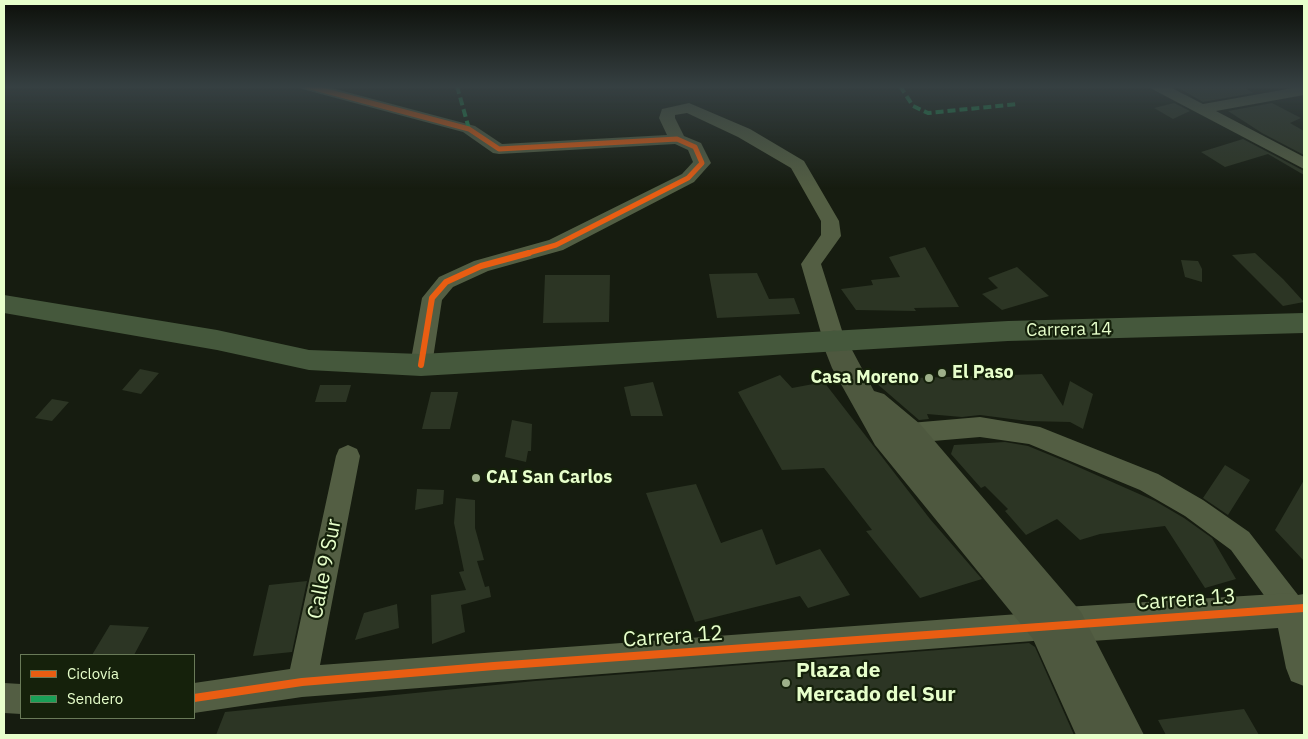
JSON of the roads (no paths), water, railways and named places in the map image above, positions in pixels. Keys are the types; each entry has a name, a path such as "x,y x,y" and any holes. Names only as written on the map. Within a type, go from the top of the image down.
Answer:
{"main road":[{"name":"Carrera 14","path":"4,304 217,340 309,360 422,365 1008,331 1304,323"},
{"path":"834,340 846,368 885,436 1058,625 1096,735"},
{"path":"860,391 910,433 1058,625 1125,735"}],"street":[{"path":"422,365 432,298 446,282 480,266 556,245 688,178 702,163 695,147 677,138 499,150 469,129 437,120"},
{"path":"668,120 677,138"},
{"path":"718,120 744,132 798,165 830,221 831,236 811,264 834,340"},
{"path":"1223,120 1304,164"},
{"path":"910,433 980,427 1031,434 1150,482 1194,508 1240,541 1300,614 1304,668"},
{"name":"Calle 9 Sur","path":"302,682 348,456"},
{"name":"Carrera 13","path":"1058,625 1300,614"},
{"name":"Carrera 12","path":"195,698 302,682 1058,625"},
{"path":"4,698 20,699"}],"place":[{"name":"El Paso","path":"942,373"},
{"name":"Casa Moreno","path":"929,378"},
{"name":"CAI San Carlos","path":"476,478"},
{"name":"Plaza de Mercado del Sur","path":"786,683"}]}
